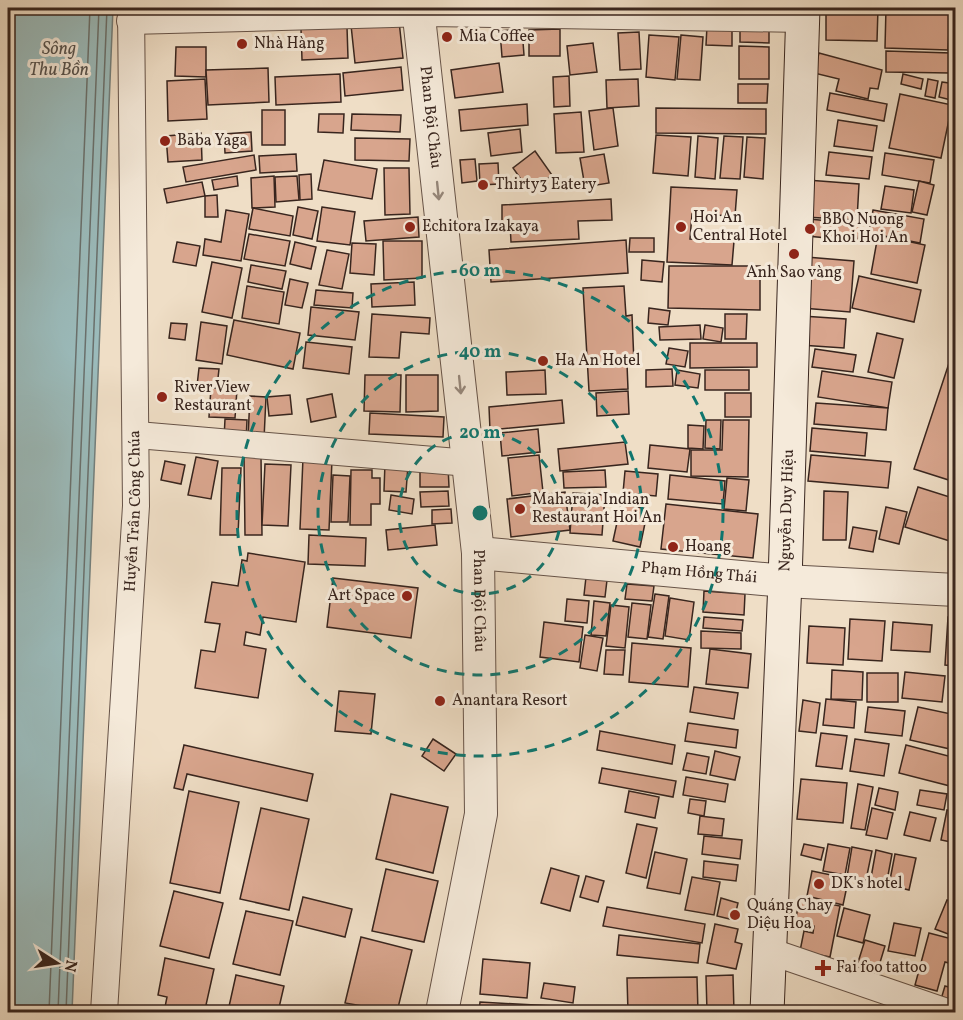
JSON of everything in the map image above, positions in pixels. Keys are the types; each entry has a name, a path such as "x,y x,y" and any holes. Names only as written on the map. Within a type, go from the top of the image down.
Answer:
{"main road":[{"name":"Nguyễn Duy Hiệu","path":"767,1012 785,581 803,13"}],"street":[{"path":"130,14 418,10 803,13"},
{"name":"Phan Bội Châu","path":"418,10 478,553 481,814 442,1012"},
{"name":"Huyền Trân Công Chúa","path":"104,1012 136,506 137,435 130,14"},
{"path":"137,435 469,463"},
{"name":"Phạm Hồng Thái","path":"478,553 785,581 956,590"},
{"path":"769,951 947,1012"}],"water":[{"name":"Sông Thu Bồn","path":"8,8 113,8 72,1012 8,1012"}],"building":[{"path":"826,8 878,8 877,41 826,40"},
{"path":"886,8 950,9 948,50 885,48"},
{"path":"399,21 403,58 355,63 351,25"},
{"path":"707,26 732,26 732,46 706,45"},
{"path":"347,27 348,58 302,60 301,29"},
{"path":"740,28 769,28 769,43 740,42"},
{"path":"522,29 524,55 502,57 500,31"},
{"path":"560,29 560,56 529,56 529,30"},
{"path":"639,32 641,69 620,70 618,33"},
{"path":"649,35 679,37 675,80 646,77"},
{"path":"681,35 703,37 700,80 677,79"},
{"path":"593,43 597,72 570,75 567,46"},
{"path":"739,46 769,47 769,79 739,79"},
{"path":"176,47 206,47 206,77 175,76"},
{"path":"886,51 951,53 950,73 886,72"},
{"path":"819,53 882,70 878,89 870,88 868,99 836,91 839,79 814,73"},
{"path":"499,63 503,92 455,98 451,70"},
{"path":"401,67 403,90 345,96 343,73"},
{"path":"268,68 269,102 208,105 206,70"},
{"path":"340,74 341,102 276,105 275,77"},
{"path":"903,74 923,79 921,89 901,84"},
{"path":"569,76 570,106 554,107 553,77"},
{"path":"205,79 207,119 168,121 167,81"},
{"path":"638,79 639,106 607,108 606,80"},
{"path":"928,79 938,81 935,98 925,96"},
{"path":"942,82 956,84 955,101 939,97"},
{"path":"738,84 768,84 767,103 738,103"},
{"path":"830,93 887,104 884,121 827,110"},
{"path":"900,94 952,105 941,158 889,148"},
{"path":"527,104 528,125 461,131 459,110"},
{"path":"613,108 618,146 594,150 589,111"},
{"path":"656,108 766,109 766,134 656,133"},
{"path":"262,110 285,110 285,145 262,145"},
{"path":"581,112 584,152 556,153 554,114"},
{"path":"319,114 344,114 343,133 318,132"},
{"path":"352,114 401,115 400,132 351,130"},
{"path":"838,120 877,126 873,151 834,146"},
{"path":"520,129 522,152 491,156 488,133"},
{"path":"251,132 252,151 225,153 224,134"},
{"path":"201,133 202,160 168,162 166,136"},
{"path":"656,135 691,137 688,176 653,173"},
{"path":"698,136 718,138 715,179 695,177"},
{"path":"724,136 743,137 740,179 720,178"},
{"path":"747,137 765,138 763,179 744,177"},
{"path":"355,138 410,139 409,161 355,160"},
{"path":"535,151 552,175 530,192 513,168"},
{"path":"829,152 872,157 869,179 826,175"},
{"path":"885,153 934,160 930,183 882,175"},
{"path":"296,154 297,171 260,173 259,156"},
{"path":"604,154 609,183 585,187 580,158"},
{"path":"254,155 256,170 186,182 183,167"},
{"path":"475,159 477,181 462,183 460,160"},
{"path":"324,160 377,169 372,199 318,190"},
{"path":"498,163 499,184 480,185 479,164"},
{"path":"384,168 409,168 410,214 385,215"},
{"path":"311,174 312,199 300,200 299,175"},
{"path":"237,176 238,186 214,190 212,180"},
{"path":"274,176 275,207 252,208 251,178"},
{"path":"297,176 299,200 276,202 275,177"},
{"path":"807,180 859,184 857,220 805,217"},
{"path":"919,181 934,185 927,215 912,212"},
{"path":"202,182 205,196 167,203 164,189"},
{"path":"885,186 914,190 911,213 881,209"},
{"path":"671,187 737,190 735,216 692,214 690,239 734,241 732,265 667,262"},
{"path":"217,195 218,217 205,217 205,196"},
{"path":"611,199 612,220 578,221 579,239 511,242 510,223 502,224 502,205"},
{"path":"298,207 318,211 312,239 293,235"},
{"path":"322,207 355,212 350,245 317,241"},
{"path":"253,208 293,216 290,236 249,229"},
{"path":"226,210 249,214 241,261 203,255 205,239 221,242"},
{"path":"873,210 924,219 920,243 869,233"},
{"path":"418,217 419,237 366,241 364,221"},
{"path":"809,219 860,224 858,241 807,236"},
{"path":"249,234 290,241 285,266 244,259"},
{"path":"878,235 925,245 917,283 871,274"},
{"path":"630,238 654,238 654,252 629,252"},
{"path":"626,240 628,273 491,282 489,250"},
{"path":"383,241 422,241 422,278 384,280"},
{"path":"177,242 200,246 196,266 173,262"},
{"path":"295,242 316,247 311,269 290,264"},
{"path":"352,243 376,244 374,275 350,273"},
{"path":"327,250 349,254 342,289 319,285"},
{"path":"806,257 854,261 850,312 802,308"},
{"path":"642,260 664,262 662,282 641,280"},
{"path":"212,262 242,268 232,318 202,312"},
{"path":"251,265 286,271 282,289 248,282"},
{"path":"669,266 760,266 760,310 668,308"},
{"path":"859,276 921,290 914,322 852,308"},
{"path":"290,279 308,283 302,308 285,305"},
{"path":"414,282 415,305 372,307 371,284"},
{"path":"247,286 284,292 279,324 242,318"},
{"path":"624,286 626,316 632,315 634,363 627,364 628,389 589,391 583,288"},
{"path":"316,290 353,293 352,308 314,305"},
{"path":"311,307 359,312 355,340 308,335"},
{"path":"649,308 670,311 668,325 648,323"},
{"path":"372,314 430,318 429,334 401,332 399,358 369,357"},
{"path":"725,314 747,314 746,339 725,339"},
{"path":"802,316 846,319 844,348 800,345"},
{"path":"234,320 300,333 293,369 227,355"},
{"path":"201,322 227,326 222,364 196,360"},
{"path":"171,323 187,324 185,340 169,338"},
{"path":"700,325 701,339 660,340 659,327"},
{"path":"705,325 723,328 721,342 703,339"},
{"path":"877,333 903,339 894,378 868,372"},
{"path":"306,342 352,347 349,374 303,368"},
{"path":"956,342 956,480 955,482 914,469"},
{"path":"690,343 757,343 757,367 690,368"},
{"path":"669,348 688,351 685,367 666,364"},
{"path":"815,349 856,355 853,372 812,367"},
{"path":"199,368 219,369 217,387 197,386"},
{"path":"672,369 673,386 646,387 646,370"},
{"path":"545,370 546,394 507,395 506,372"},
{"path":"677,370 700,374 698,388 675,385"},
{"path":"705,370 749,370 749,390 705,390"},
{"path":"822,371 892,382 888,408 818,397"},
{"path":"365,375 401,375 400,412 364,411"},
{"path":"406,375 438,375 438,411 406,412"},
{"path":"211,388 237,389 235,418 209,417"},
{"path":"628,391 629,414 597,416 596,393"},
{"path":"725,393 751,393 751,417 725,417"},
{"path":"332,394 336,417 311,422 307,399"},
{"path":"290,395 292,414 269,416 267,397"},
{"path":"250,396 266,397 264,439 248,438"},
{"path":"562,400 564,423 490,430 489,407"},
{"path":"816,403 888,408 886,430 814,424"},
{"path":"370,413 444,417 443,437 369,434"},
{"path":"225,419 247,420 246,441 224,439"},
{"path":"706,420 721,420 720,449 705,448"},
{"path":"723,420 749,420 748,477 691,476 691,450 722,450"},
{"path":"688,425 704,426 703,449 688,448"},
{"path":"812,428 867,433 865,456 810,451"},
{"path":"538,429 540,452 502,456 500,433"},
{"path":"625,442 628,464 560,471 558,449"},
{"path":"650,445 690,449 687,472 648,468"},
{"path":"539,455 543,492 512,496 508,458"},
{"path":"811,455 891,462 888,488 808,481"},
{"path":"244,456 261,456 262,535 245,535"},
{"path":"196,457 218,461 211,499 188,495"},
{"path":"303,458 332,460 329,530 300,529"},
{"path":"165,461 185,465 181,484 161,480"},
{"path":"385,463 408,465 406,492 384,491"},
{"path":"265,464 291,465 288,526 262,525"},
{"path":"420,466 448,466 449,487 420,487"},
{"path":"222,468 241,468 238,535 220,535"},
{"path":"351,470 372,470 372,478 380,478 380,504 371,504 371,525 350,525"},
{"path":"605,470 606,487 564,488 563,472"},
{"path":"625,471 658,474 656,496 623,493"},
{"path":"333,475 350,476 348,522 331,522"},
{"path":"670,475 725,481 723,504 668,499"},
{"path":"727,478 749,480 746,511 724,509"},
{"path":"918,487 956,499 956,543 905,527"},
{"path":"448,491 449,506 421,507 420,492"},
{"path":"824,491 848,492 846,540 823,540"},
{"path":"565,492 570,530 511,537 507,499"},
{"path":"573,493 605,495 602,535 570,533"},
{"path":"391,495 414,499 412,514 389,510"},
{"path":"621,504 648,509 640,547 613,541"},
{"path":"666,504 758,514 753,558 661,549"},
{"path":"886,507 907,512 899,544 879,539"},
{"path":"451,509 452,523 432,524 432,510"},
{"path":"435,525 437,545 388,550 386,530"},
{"path":"853,527 877,531 873,552 849,548"},
{"path":"309,535 366,538 365,566 308,564"},
{"path":"248,553 305,562 296,622 263,617 260,635 246,632 244,645 266,649 258,698 195,688 201,650 215,652 220,624 205,622 212,582 238,586 242,560 247,561"},
{"path":"586,577 607,580 605,597 584,595"},
{"path":"333,578 418,588 411,638 327,627"},
{"path":"627,584 654,586 652,601 625,599"},
{"path":"704,591 745,594 744,615 703,612"},
{"path":"655,594 669,596 663,639 648,637"},
{"path":"670,598 694,602 689,640 665,636"},
{"path":"567,599 589,601 587,623 565,621"},
{"path":"594,601 610,603 606,636 591,635"},
{"path":"632,603 651,605 647,639 628,637"},
{"path":"611,605 629,607 625,648 606,646"},
{"path":"704,617 743,620 742,631 703,628"},
{"path":"948,617 956,618 956,666 945,665"},
{"path":"850,619 885,621 882,661 848,659"},
{"path":"544,622 583,627 579,662 540,657"},
{"path":"893,622 932,625 930,652 891,650"},
{"path":"809,626 845,628 843,665 807,663"},
{"path":"701,631 741,633 741,649 701,648"},
{"path":"585,635 603,638 597,671 580,668"},
{"path":"632,643 691,648 688,687 629,682"},
{"path":"710,649 751,654 748,688 706,684"},
{"path":"606,650 625,650 623,675 604,674"},
{"path":"832,670 863,672 862,700 831,699"},
{"path":"905,672 945,676 942,702 902,698"},
{"path":"867,673 898,673 898,702 867,702"},
{"path":"694,687 738,693 734,719 690,712"},
{"path":"339,691 375,694 371,734 335,731"},
{"path":"826,699 856,702 854,728 823,725"},
{"path":"803,700 820,703 816,733 799,731"},
{"path":"868,707 905,711 902,736 865,732"},
{"path":"918,707 956,715 950,749 910,740"},
{"path":"688,723 738,730 736,748 685,741"},
{"path":"600,731 675,745 672,764 597,750"},
{"path":"821,733 847,736 842,769 816,766"},
{"path":"433,739 456,754 444,771 422,756"},
{"path":"855,739 889,744 884,776 850,771"},
{"path":"184,745 313,774 307,801 187,774 183,790 174,788"},
{"path":"906,745 956,758 950,786 899,773"},
{"path":"715,751 740,757 735,780 710,775"},
{"path":"687,753 709,757 706,774 683,770"},
{"path":"602,768 676,781 673,797 599,783"},
{"path":"686,777 728,784 725,802 683,795"},
{"path":"801,779 847,783 843,823 797,819"},
{"path":"858,784 873,787 865,830 851,828"},
{"path":"879,788 898,792 895,810 875,805"},
{"path":"920,790 947,794 944,810 917,805"},
{"path":"189,791 239,802 220,893 170,883"},
{"path":"629,791 659,797 655,818 625,812"},
{"path":"391,794 448,807 433,873 376,859"},
{"path":"690,799 706,801 704,816 688,813"},
{"path":"261,808 309,819 289,910 240,899"},
{"path":"872,808 893,813 887,839 866,835"},
{"path":"947,810 956,812 956,843 941,840"},
{"path":"910,812 936,818 930,841 904,835"},
{"path":"700,816 724,819 722,836 698,834"},
{"path":"637,824 657,828 646,878 626,873"},
{"path":"704,836 742,840 740,859 702,854"},
{"path":"804,844 824,848 821,860 801,855"},
{"path":"828,844 850,848 845,875 823,871"},
{"path":"852,847 872,851 866,880 847,877"},
{"path":"876,850 892,854 886,886 870,883"},
{"path":"655,852 687,859 680,894 647,888"},
{"path":"895,854 916,858 909,890 889,885"},
{"path":"704,861 738,865 736,881 703,877"},
{"path":"551,868 579,876 570,911 541,903"},
{"path":"386,869 438,881 424,942 372,931"},
{"path":"812,871 836,876 834,883 847,886 843,905 807,896"},
{"path":"586,876 604,881 598,902 580,897"},
{"path":"692,877 720,882 714,915 685,910"},
{"path":"174,891 223,903 209,958 160,946"},
{"path":"303,897 352,909 345,937 296,925"},
{"path":"721,898 738,903 734,920 717,916"},
{"path":"800,898 840,906 830,957 800,951 804,931 813,933 814,926 795,922"},
{"path":"947,900 956,903 956,937 935,929"},
{"path":"607,907 705,924 702,943 603,926"},
{"path":"844,908 870,915 863,943 837,936"},
{"path":"246,911 293,921 280,975 233,964"},
{"path":"894,923 921,928 915,956 888,951"},
{"path":"715,924 738,929 735,942 742,944 736,969 707,963"},
{"path":"929,933 956,940 956,965 945,962 937,991 915,985"},
{"path":"619,935 700,944 698,963 617,955"},
{"path":"361,937 412,950 397,1012 345,1003"},
{"path":"865,940 885,946 875,979 855,972"},
{"path":"165,958 214,969 206,1005 219,1009 218,1012 164,1012 167,997 158,995"},
{"path":"483,959 530,963 527,998 480,994"},
{"path":"236,975 284,986 278,1012 228,1011"},
{"path":"733,975 734,1012 707,1012 706,976"},
{"path":"697,977 698,1012 628,1012 627,978"},
{"path":"544,983 575,987 573,1003 541,998"},
{"path":"945,986 956,989 956,1011 939,1006"},
{"path":"480,1002 553,1006 553,1012 479,1012"}],"place":[{"name":"Mia Coffee","path":"447,37"},
{"name":"Nhà Hàng","path":"242,44"},
{"name":"Baba Yaga","path":"165,141"},
{"name":"Thirty3 Eatery","path":"483,185"},
{"name":"Echitora Izakaya","path":"410,227"},
{"name":"Hoi An Central Hotel","path":"681,227"},
{"name":"BBQ Nuong Khoi Hoi An","path":"810,229"},
{"name":"Anh Sao vàng","path":"794,254"},
{"name":"Ha An Hotel","path":"543,361"},
{"name":"River View Restaurant","path":"162,397"},
{"name":"Maharaja Indian Restaurant Hoi An","path":"520,509"},
{"name":"Hoang","path":"673,547"},
{"name":"Art Space","path":"407,596"},
{"name":"Anantara Resort","path":"440,701"},
{"name":"DK's hotel","path":"819,884"},
{"name":"Quáng Chay Diệu Hoa","path":"735,915"},
{"name":"Fai foo tattoo","path":"823,968"}]}
